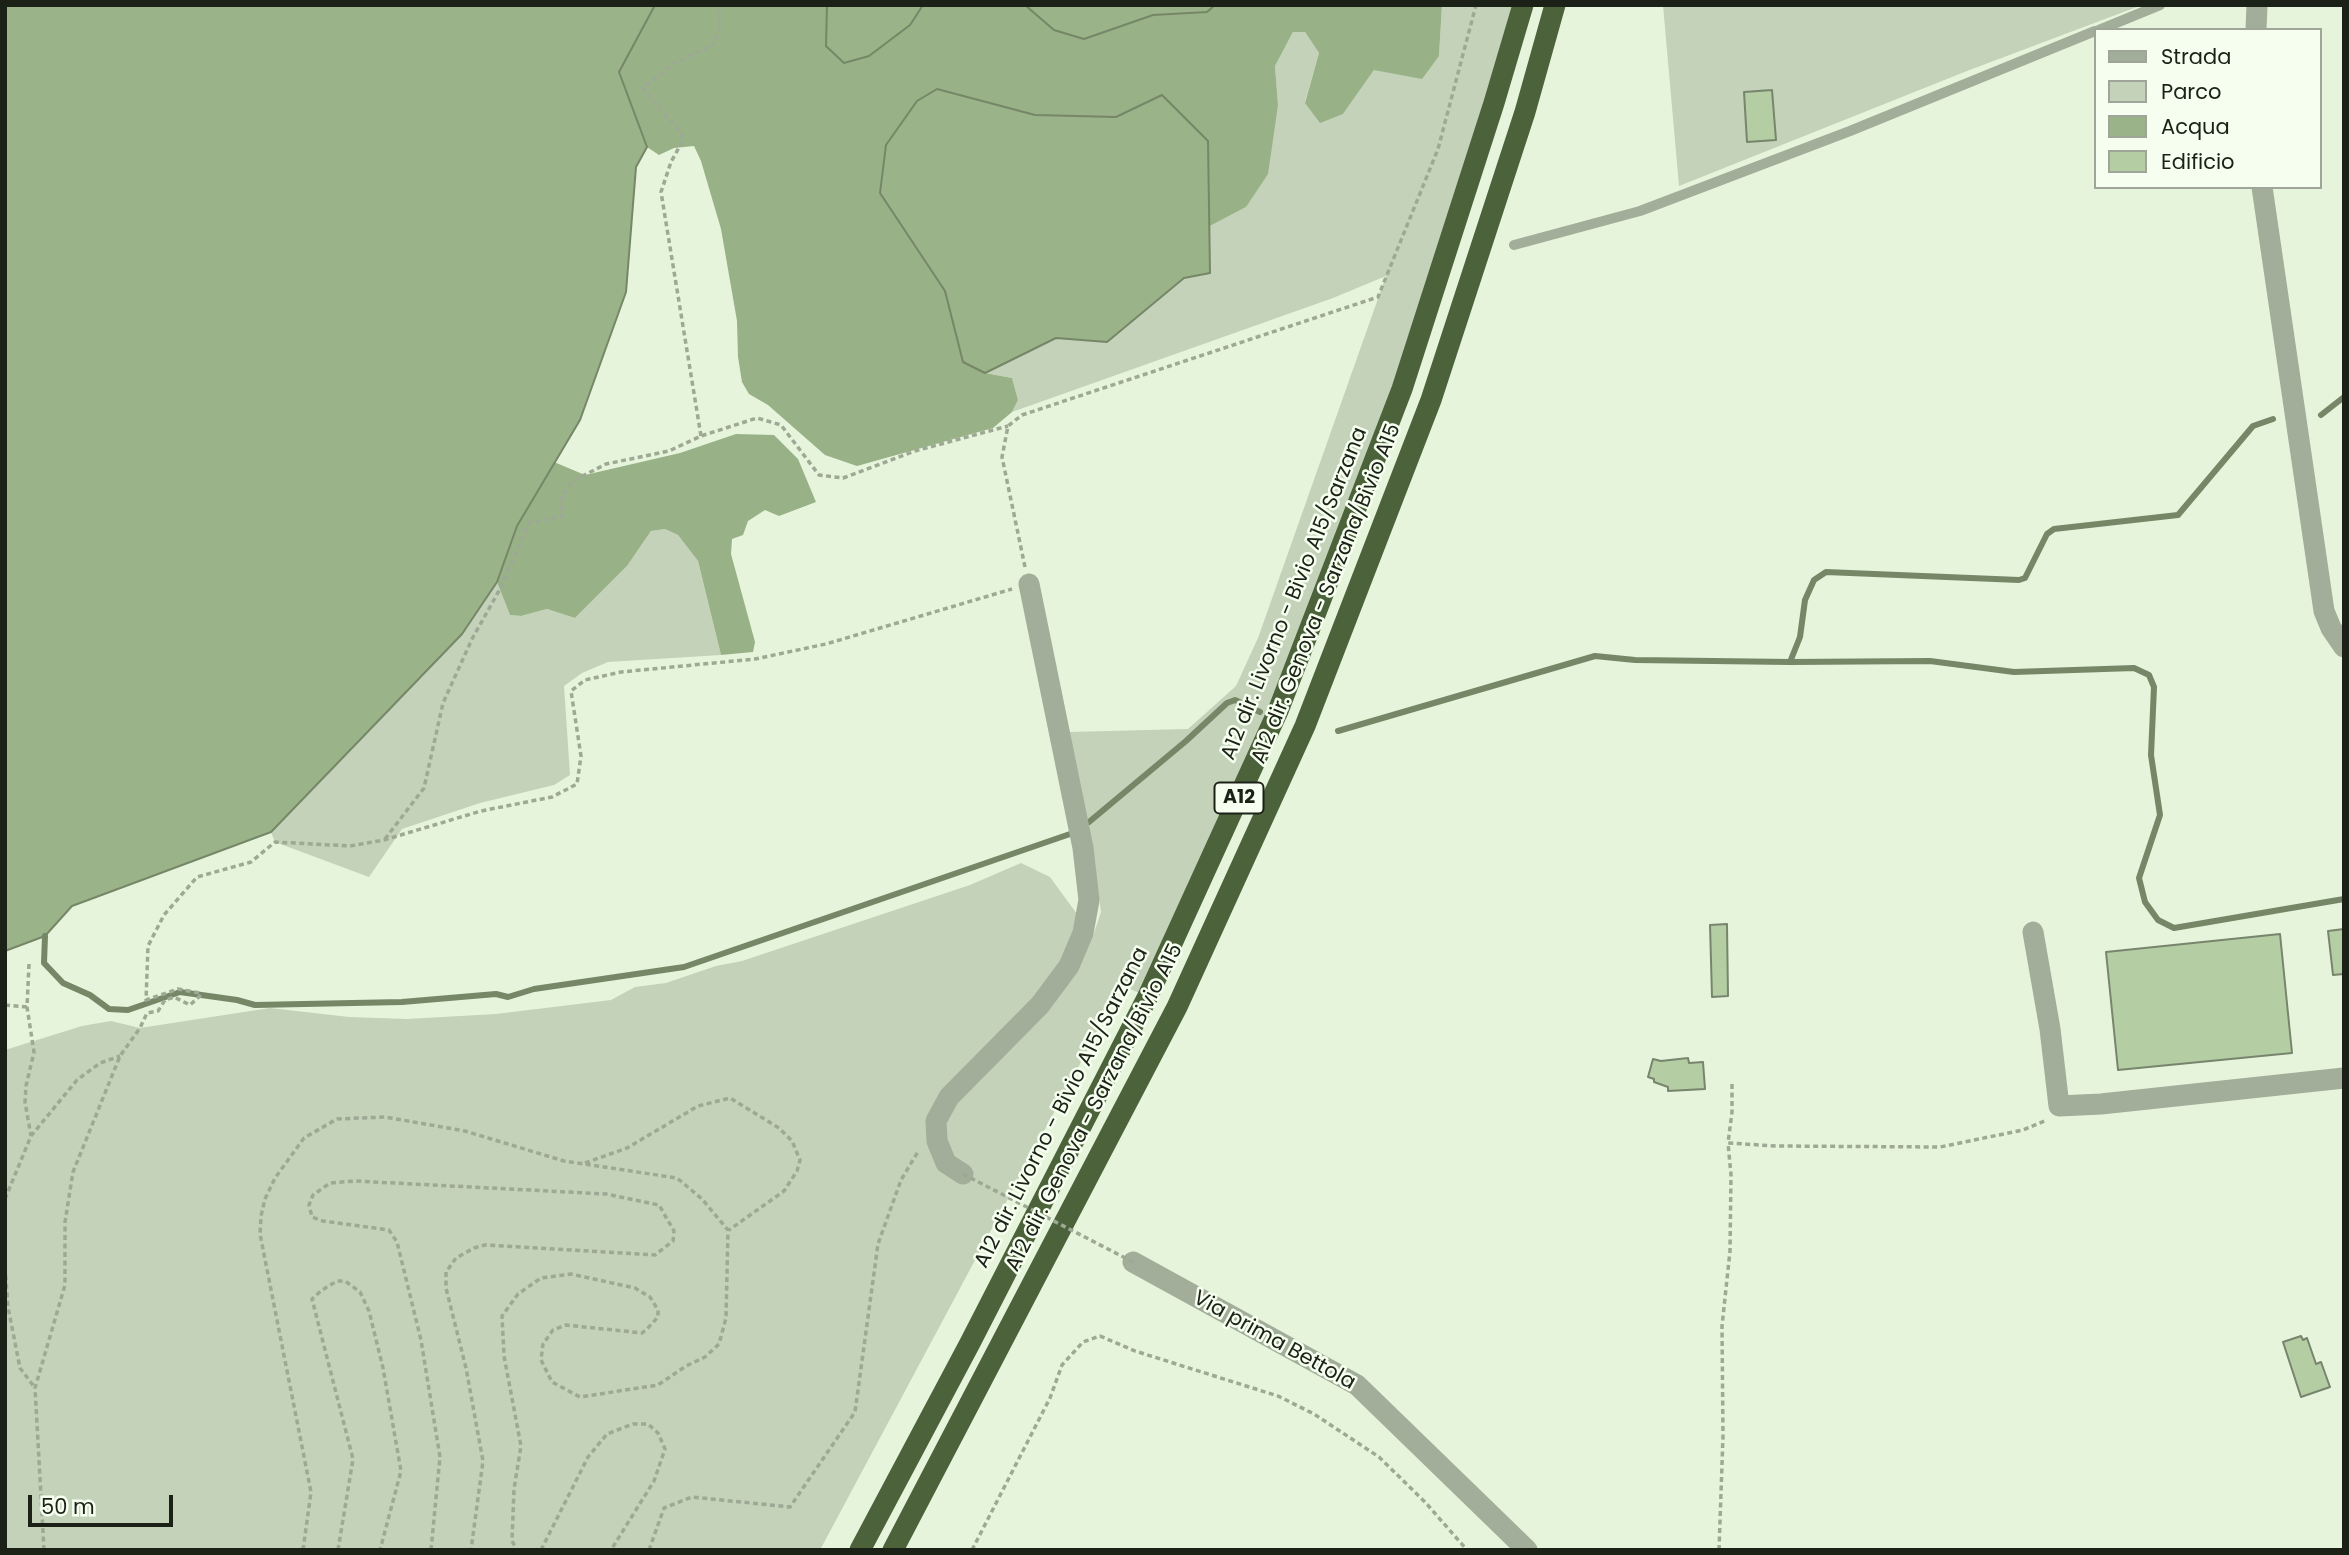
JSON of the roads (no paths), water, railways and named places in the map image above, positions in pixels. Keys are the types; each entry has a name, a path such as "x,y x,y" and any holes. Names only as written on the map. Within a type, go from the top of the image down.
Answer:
{"highway":[{"name":"A12 dir. Livorno - Bivio A15/Sarzana","path":"860,1550 970,1343 1148,996 1278,711 1402,389 1523,5"},
{"name":"A12 dir. Genova - Sarzana/Bivio A15","path":"893,1550 1177,1007 1305,726 1431,400 1525,112 1555,5"}],"street":[{"path":"2256,28 2257,5"},
{"path":"2262,189 2324,611 2331,628 2344,647"},
{"path":"963,1174 946,1163 937,1141 936,1121 949,1097 1040,1005 1069,966 1083,933 1087,911 1088,892 1083,848 1029,584"},
{"path":"2033,932 2050,1029 2059,1105 2101,1104 2344,1078"},
{"name":"Via prima Bettola","path":"1133,1262 1357,1385 1527,1550"}],"lane":[{"path":"2104,28 2160,5"},
{"path":"1514,245 1640,211 1850,131 2094,32"}],"water":[{"path":"5,5 655,5 619,72 647,147 636,167 626,292 580,420 517,526 497,582 462,634 271,832 72,906 45,936 5,951"},
{"path":"827,5 923,5 910,25 869,56 844,63 826,46"},
{"path":"1025,5 1215,5 1207,12 1153,15 1084,39 1054,30"},
{"path":"937,89 1035,115 1116,117 1162,95 1208,141 1210,273 1184,278 1107,342 1056,338 985,373 963,362 945,291 880,193 886,145 917,101"}],"waterway":[{"path":"2321,415 2344,397"},
{"path":"1338,731 1595,656 1635,660 1790,662 1800,637 1805,600 1814,580 1826,572 2019,580 2025,578 2047,534 2054,529 2178,515 2253,426 2273,419"},
{"path":"1790,662 1930,661 2014,672 2134,668 2149,675 2154,687 2151,755 2160,815 2139,878 2145,902 2158,920 2174,928 2344,899"},
{"path":"1089,822 1227,703 1235,700 1260,712"},
{"path":"45,936 44,963 63,983 90,995 109,1009 128,1010 180,992 255,1005 402,1002 496,994 508,997 534,989 684,967 1070,834"}]}
